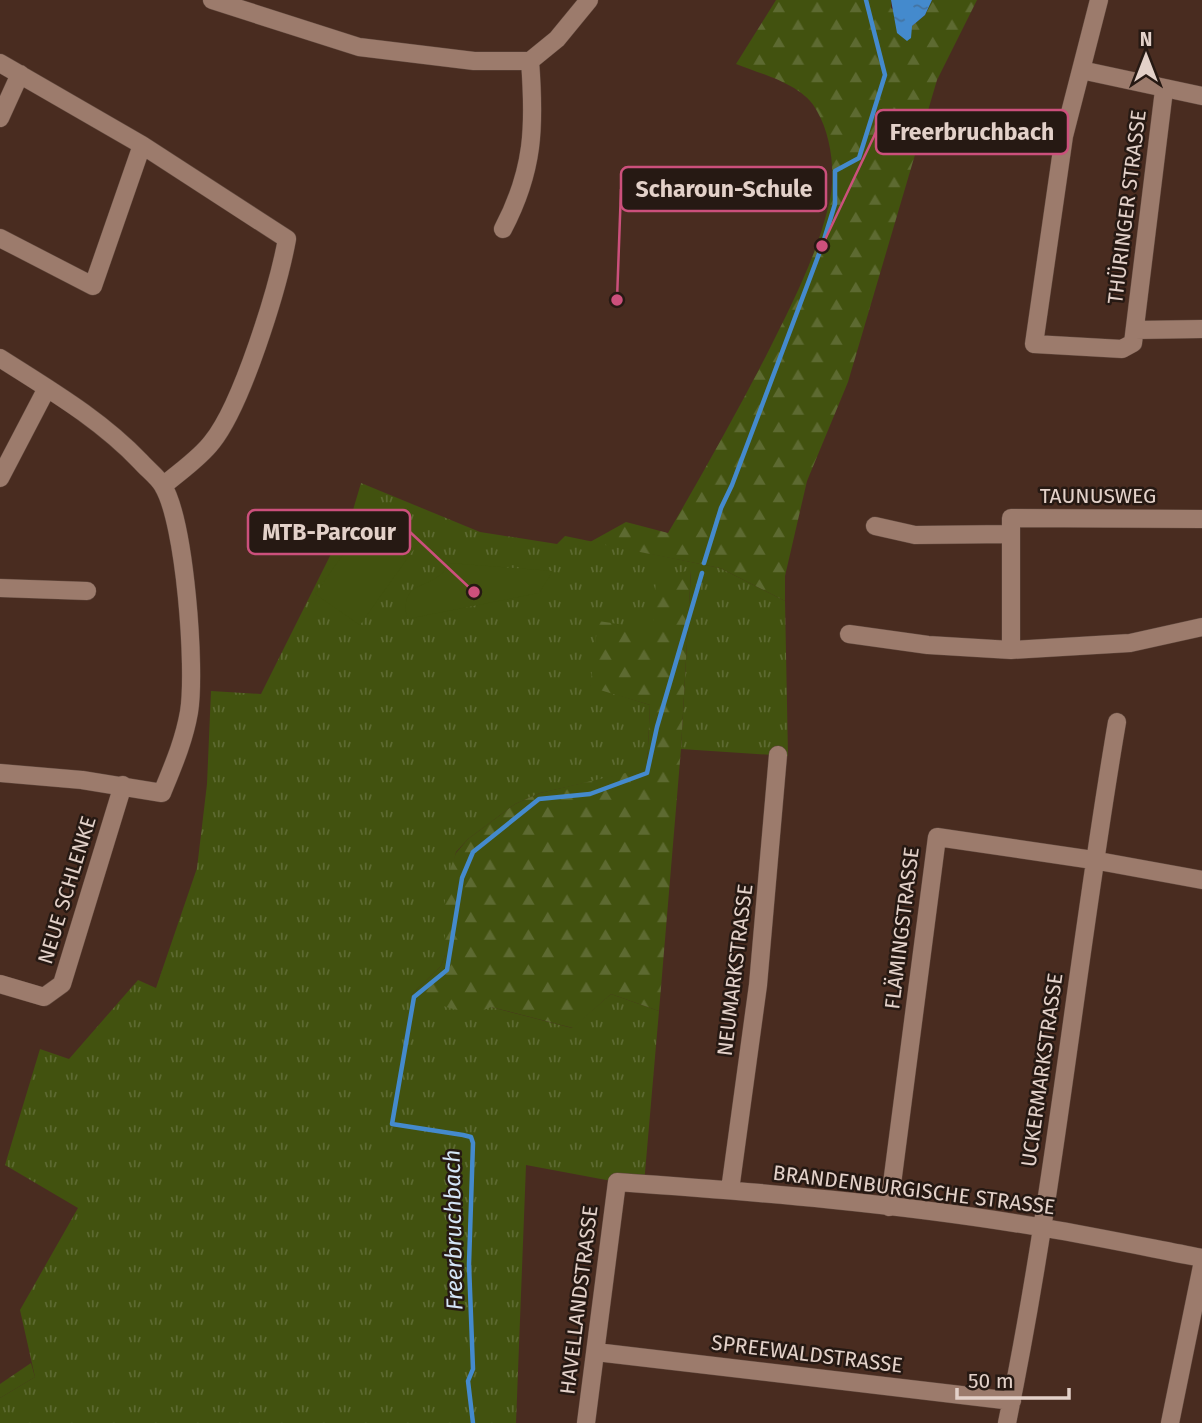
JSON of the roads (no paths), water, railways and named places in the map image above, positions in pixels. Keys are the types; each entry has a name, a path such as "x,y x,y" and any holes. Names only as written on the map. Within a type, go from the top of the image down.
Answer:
{"street":[{"path":"212,0 359,47 474,61 530,61 557,38 589,0"},
{"path":"1098,0 1081,70 1164,90 1202,96"},
{"path":"503,229 519,199 530,161 535,118 530,61"},
{"path":"0,63 142,145 287,239 257,341 225,423 211,444 163,486"},
{"name":"THÜRINGER STRASSE","path":"1081,70 1064,136 1034,344 1122,349 1133,343 1164,90"},
{"path":"0,118 20,74"},
{"path":"0,238 93,286 142,145"},
{"name":"THÜRINGER STRASSE","path":"1135,330 1202,329"},
{"path":"0,358 120,440 163,486 177,523 184,564 192,690 182,741 162,793 123,785 0,773"},
{"path":"0,478 47,388"},
{"name":"TAUNUSWEG","path":"1011,534 1011,518 1202,519"},
{"path":"875,526 915,535 1011,534 1012,650"},
{"path":"0,588 87,591"},
{"path":"849,634 928,645 1012,650 1130,643 1202,627"},
{"name":"UCKERMARKSTRASSE","path":"1007,1423 1044,1228 1093,859 1117,722"},
{"name":"NEUMARKSTRASSE","path":"730,1190 758,985 778,755"},
{"name":"NEUE SCHLENKE","path":"0,984 44,997 62,984 123,785"},
{"name":"FLÄMINGSTRASSE","path":"889,1207 937,837 1093,859 1202,880"},
{"name":"BRANDENBURGISCHE STRASSE","path":"617,1182 730,1190 889,1207 1044,1228 1202,1258"},
{"name":"HAVELLANDSTRASSE","path":"586,1423 617,1182"},
{"path":"1170,1423 1202,1266"},
{"name":"SPREEWALDSTRASSE","path":"596,1352 1012,1401"}],"water":[{"path":"891,0 932,0 925,15 912,26 911,38 907,41 897,33"}],"waterway":[{"name":"Freerbruchbach","path":"704,563 721,508 822,246 835,204 835,171 859,158 885,75 866,0"},
{"name":"Freerbruchbach","path":"473,1423 468,1381 473,1369 469,1264 473,1143 471,1137 463,1135 392,1124 414,997 447,970 462,878 473,852 539,799 590,794 647,773 657,727 702,573"}],"place":[{"name":"Freerbruchbach","path":"822,246"},
{"name":"Scharoun-Schule","path":"617,300"},
{"name":"MTB-Parcour","path":"474,592"}]}
